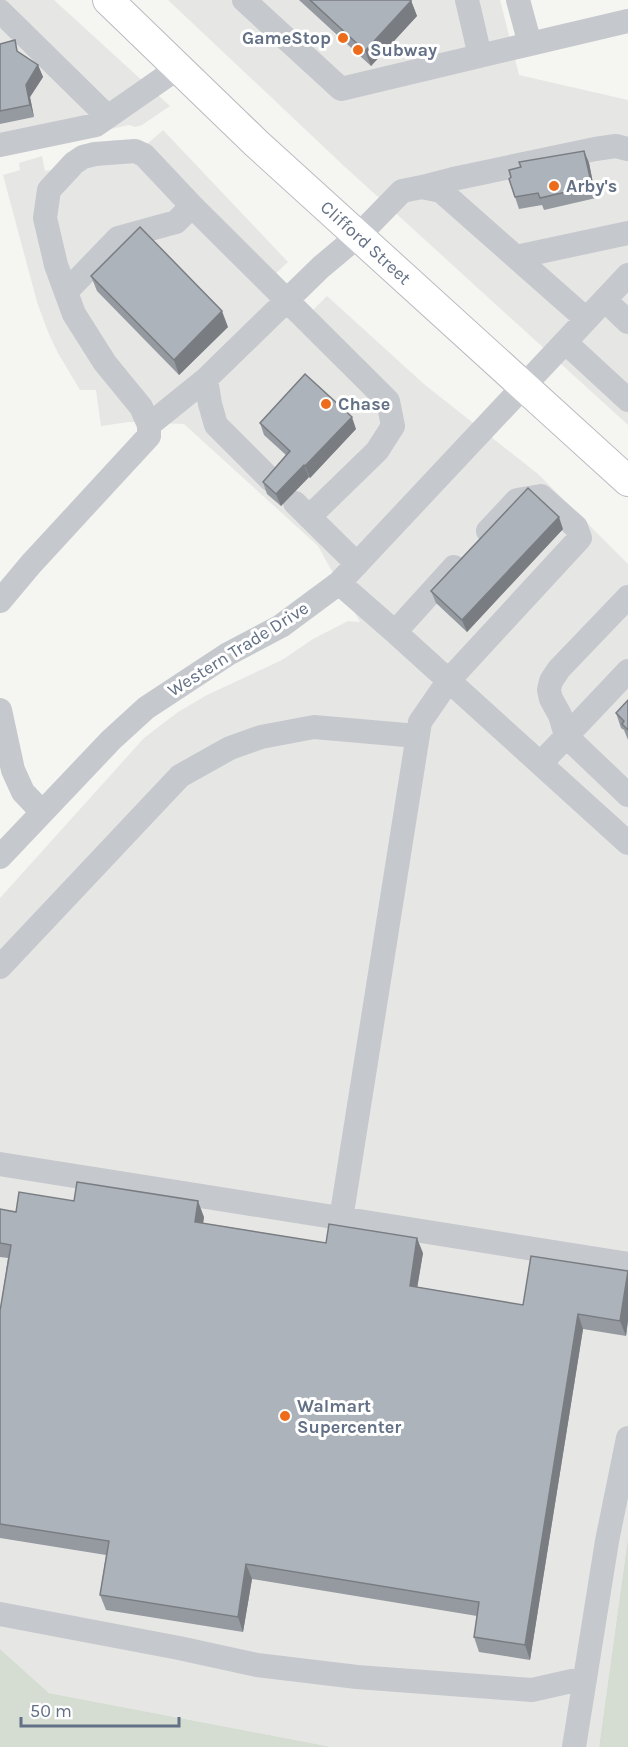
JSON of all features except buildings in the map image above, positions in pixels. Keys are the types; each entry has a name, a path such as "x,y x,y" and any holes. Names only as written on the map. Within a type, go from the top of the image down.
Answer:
{"main road":[{"name":"Clifford Street","path":"108,0 256,143 628,481"}],"street":[{"path":"244,0 341,89 628,21"},
{"path":"518,0 530,44"},
{"path":"465,3 480,57"},
{"path":"0,11 107,116"},
{"path":"0,144 96,124 178,68"},
{"path":"149,425 206,379 321,267 358,236 402,191 595,149 616,146 628,149"},
{"path":"0,601 149,436 149,425 141,408 105,363 74,314 56,265 45,218 49,190 74,163 83,157 95,154 135,151 144,155 192,206 388,401 393,426 377,451 302,510 357,564"},
{"path":"422,187 441,192 586,319"},
{"path":"66,292 118,238 176,222 192,206"},
{"path":"516,257 628,233"},
{"name":"Western Trade Drive","path":"0,857 111,740 146,708 228,654 281,626 339,583 628,275"},
{"path":"605,300 628,322"},
{"path":"565,342 628,400"},
{"path":"206,379 216,425 271,480"},
{"path":"341,1219 420,722 449,680 580,538 576,527 541,496 517,500 395,632"},
{"path":"339,583 628,843"},
{"path":"628,597 559,669 551,681 549,690 566,736 628,795"},
{"path":"540,763 628,671"},
{"path":"0,710 13,771 22,792 42,812"},
{"path":"0,966 180,776 230,748 261,736 314,727 417,736"},
{"path":"0,1164 628,1264"},
{"path":"574,1747 607,1541 628,1438"},
{"path":"0,1614 257,1665 357,1677 532,1690 585,1678"}],"shaded area":[{"path":"0,0 54,0 170,106 142,125 135,127 129,125 0,153"},
{"path":"168,0 500,0 519,75 628,100 628,425 344,166"},
{"path":"163,130 288,262 275,274 313,310 327,296 425,385 538,474 628,564 628,1537 599,1747 332,1747 49,1693 0,1649 0,898 144,738 178,712 207,695 282,660 313,639 348,621 360,622 318,546 184,424 129,422 101,426 96,390 80,390 48,332 37,302 3,175 20,170 19,163 42,156 45,171 52,170 63,157 83,148 116,140 146,145"},
{"path":"628,1537 628,1747 599,1747"},
{"path":"0,1649 49,1693 332,1747 0,1747"}],"place":[{"name":"GameStop","path":"343,38"},
{"name":"Subway","path":"358,50"},
{"name":"Arby's","path":"554,186"},
{"name":"Chase","path":"326,404"},
{"name":"Walmart Supercenter","path":"285,1416"}]}
